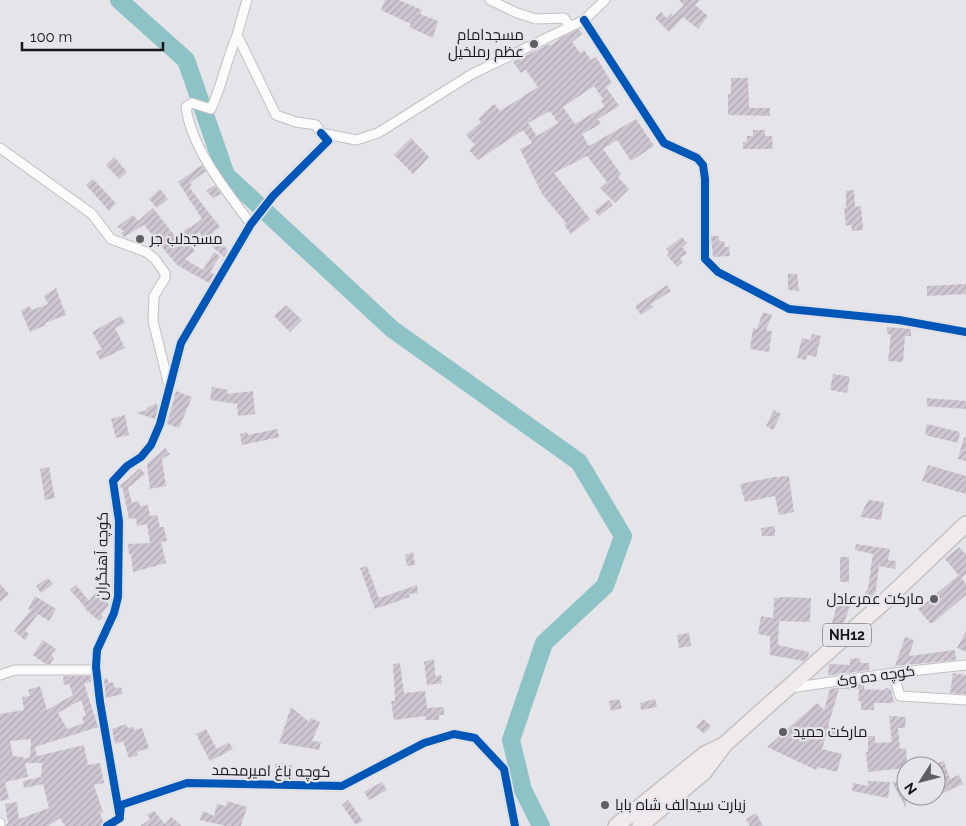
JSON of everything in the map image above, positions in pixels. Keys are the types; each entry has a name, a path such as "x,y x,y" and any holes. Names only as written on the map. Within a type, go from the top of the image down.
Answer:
{"highway":[{"name":"NH12","path":"640,826 704,772 725,744 884,602 966,524"},
{"name":"NH12","path":"616,826 705,754 725,744"}],"street":[{"path":"247,0 222,83 211,109 192,103 186,108 200,151 251,224"},
{"path":"490,0 517,13 536,19 564,18 570,27"},
{"path":"237,35 276,115 296,122 316,125 321,132 356,140 378,133 472,74 584,20 605,0"},
{"path":"584,20 664,143 697,158 703,165 705,179 706,259 718,272 789,309 900,320 966,332"},
{"name":"کوچه آهنگران","path":"120,818 96,670 97,650 114,613 118,597 119,521 113,481 127,466 141,457 151,445 160,424 181,343 251,224 273,196 328,141 321,132"},
{"path":"0,148 92,214 111,239 146,252 155,259 165,273 165,278 154,296 153,321 169,386"},
{"name":"کوچه ده وک","path":"787,688 966,665"},
{"path":"0,675 15,670 96,670"},
{"path":"893,673 900,696 966,700"},
{"name":"کوچه باغ امیرمحمد","path":"120,818 120,805 187,783 342,786 424,743 454,734 475,738 504,768 515,826"},
{"path":"107,826 120,818"}],"building":[{"path":"385,0 399,0 422,10 420,14 438,21 433,38 409,27 411,24 381,10"},
{"path":"679,0 700,0 695,5 708,16 698,29 683,17 669,32 655,18 661,12 666,18 671,13 673,16 684,5"},
{"path":"579,29 582,34 572,42 580,53 584,50 591,60 596,57 612,83 606,87 619,106 598,119 601,124 582,134 589,146 636,119 654,146 631,161 617,140 603,149 621,174 618,177 629,189 615,203 600,188 607,182 587,156 554,173 590,219 571,234 564,225 566,223 542,194 520,149 532,143 523,130 478,160 469,150 475,145 466,135 481,122 478,119 494,104 500,111 538,87 526,70 521,73 513,62 549,44 550,46 562,37","holes":["594,86 603,99 601,101 605,106 575,124 563,107","550,111 558,123 537,136 528,123"]},
{"path":"731,78 748,78 749,108 770,108 770,116 728,115 728,94 731,94"},
{"path":"753,130 765,130 765,136 772,136 773,149 743,149 743,142 747,142 747,136 753,136"},
{"path":"411,138 429,157 413,174 394,155"},
{"path":"114,157 127,172 119,179 106,165"},
{"path":"202,165 206,171 190,183 192,185 189,187 220,227 210,235 228,250 224,257 199,232 189,243 195,251 185,259 203,270 214,252 220,256 210,272 214,274 209,283 177,265 144,225 124,237 121,233 124,231 117,227 133,215 138,221 153,208 177,239 188,227 190,228 202,219 178,182"},
{"path":"93,179 116,203 109,211 86,185"},
{"path":"215,185 221,194 213,198 206,191"},
{"path":"160,189 168,199 157,208 149,199"},
{"path":"854,190 855,207 861,206 863,230 852,231 851,225 846,226 844,208 846,208 846,191"},
{"path":"609,200 613,205 599,216 594,211"},
{"path":"711,236 719,236 719,241 724,241 725,247 729,247 730,256 713,257"},
{"path":"682,237 687,243 682,247 687,253 680,258 683,262 677,267 667,255 669,253 666,249"},
{"path":"788,274 797,274 799,291 788,290"},
{"path":"966,284 966,294 927,296 927,286"},
{"path":"667,285 671,291 651,304 653,307 641,315 635,306"},
{"path":"56,288 66,315 45,323 46,325 30,332 21,311 29,306 32,310 48,304 44,296"},
{"path":"286,305 302,320 290,332 274,316"},
{"path":"763,312 772,315 766,330 772,331 769,352 750,349 753,328 757,329"},
{"path":"121,316 125,323 115,328 125,348 100,360 96,352 102,349 92,332"},
{"path":"887,327 911,329 911,336 905,336 903,362 888,361 891,334 887,334"},
{"path":"812,334 821,336 816,357 807,355 806,360 797,358 802,338 810,340"},
{"path":"833,374 850,377 847,393 830,390"},
{"path":"212,387 228,390 227,394 253,391 255,414 238,416 237,404 210,400"},
{"path":"176,391 192,397 179,428 167,424"},
{"path":"927,398 966,401 966,409 927,406"},
{"path":"156,403 158,407 155,419 136,413 147,410 147,408"},
{"path":"774,410 781,414 773,430 766,426"},
{"path":"125,415 129,435 116,438 111,419"},
{"path":"927,424 960,432 958,443 925,435"},
{"path":"277,429 279,437 242,445 240,434 247,432 248,435"},
{"path":"964,437 966,438 966,461 958,459"},
{"path":"165,448 170,454 162,459 166,486 150,489 147,464"},
{"path":"928,465 966,476 966,494 922,481"},
{"path":"49,467 55,498 45,500 40,469"},
{"path":"140,468 145,474 128,488 132,503 139,501 140,506 148,505 150,516 157,515 160,527 164,527 167,541 161,542 166,563 133,572 128,544 150,543 147,524 137,526 136,518 129,519 123,490 120,486"},
{"path":"789,476 794,512 779,515 775,496 745,502 740,484"},
{"path":"868,500 884,502 881,520 860,517"},
{"path":"775,526 775,536 762,536 761,528"},
{"path":"856,544 890,549 888,560 896,561 895,569 879,566 877,590 871,599 864,594 868,588 873,554 855,550"},
{"path":"959,547 966,554 966,574 961,578 945,559"},
{"path":"413,552 415,565 407,566 405,555"},
{"path":"840,557 849,557 849,582 840,582"},
{"path":"367,566 379,598 417,585 418,593 409,594 410,597 375,609 360,568"},
{"path":"959,575 966,584 966,595 933,623 930,623 918,609"},
{"path":"48,578 53,584 41,593 36,586"},
{"path":"0,584 9,594 0,602"},
{"path":"76,585 89,601 95,593 109,604 99,621 84,608 70,590"},
{"path":"35,596 56,609 49,621 38,614 25,631 29,634 25,640 14,631 31,610 28,609"},
{"path":"774,598 811,598 810,622 779,621 778,645 809,652 808,657 804,661 770,655 770,636 758,634 761,616 773,618"},
{"path":"838,602 850,606 843,626 840,629 831,626"},
{"path":"966,631 966,652 957,648"},
{"path":"689,633 691,646 679,648 677,635"},
{"path":"905,637 914,640 909,656 955,650 956,660 895,666"},
{"path":"43,640 56,649 51,655 54,658 50,664 46,664 33,655"},
{"path":"860,658 860,663 869,663 869,670 828,675 829,664 850,665 850,659"},
{"path":"434,659 435,676 441,675 442,683 427,685 424,662"},
{"path":"400,663 404,693 425,691 427,708 444,707 444,715 439,715 439,720 425,720 425,716 394,720 391,701 395,701 393,664"},
{"path":"953,673 966,675 966,694 950,693"},
{"path":"91,676 91,682 84,683 98,727 35,747 37,756 84,745 88,765 100,763 104,783 94,785 103,812 100,813 103,821 101,826 65,826 60,818 48,826 6,826 8,823 5,804 17,802 19,819 49,808 43,784 24,788 23,781 41,777 42,763 25,763 28,777 5,782 9,799 0,801 0,714 24,710 22,697 30,696 28,690 40,686 47,710 73,695 69,684 64,685 63,677","holes":["81,700 86,716 82,717 84,723 67,729 58,713","31,739 30,757 24,759 23,757 13,756 10,741"]},
{"path":"107,678 109,683 113,682 115,688 121,687 123,694 106,698 104,679"},
{"path":"864,683 864,689 839,689 828,726 845,729 843,738 826,736 822,749 842,754 837,772 817,767 816,770 767,747 817,703 824,710 830,689"},
{"path":"886,688 891,689 894,703 874,703 874,710 861,710 861,701 858,701 859,689 885,690"},
{"path":"619,699 622,708 611,711 609,701"},
{"path":"655,699 657,707 641,710 640,703"},
{"path":"291,707 309,722 310,718 320,722 312,741 321,742 319,750 279,743"},
{"path":"889,716 906,717 905,728 898,728 900,749 906,748 906,756 896,756 896,769 868,772 866,752 868,752 868,736 875,736 875,743 892,742"},
{"path":"703,719 711,726 704,734 696,727"},
{"path":"126,724 128,728 133,727 134,730 142,728 149,748 137,752 138,755 129,758 123,741 115,744 112,729"},
{"path":"206,729 217,749 229,742 233,749 210,761 196,734"},
{"path":"287,763 288,766 292,765 293,779 277,778 275,764"},
{"path":"946,767 950,779 959,775 963,784 946,792"},
{"path":"868,781 890,782 888,798 852,791 853,783 868,786"},
{"path":"382,782 387,790 369,800 364,792"},
{"path":"348,800 363,821 356,825 342,805"},
{"path":"227,801 247,807 241,826 226,826 200,820 203,811 214,816 217,804 226,806"},
{"path":"154,811 165,824 171,817 182,826 140,826 150,819 147,815"},
{"path":"756,813 763,826 750,826 746,819"}],"waterway":[{"path":"119,0 186,60 226,175 392,329 579,462 623,536 605,586 544,643 511,740 523,790 541,826"}],"cycle path":[{"path":"584,20 664,143 697,158 703,165 705,179 705,259 718,272 789,309 899,320 966,332"},
{"path":"107,826 120,818 100,702 96,667 97,650 114,613 118,597 119,521 113,481 127,466 141,457 151,445 160,424 181,343 251,224 273,196 328,141 321,133"},
{"path":"120,815 121,805 187,783 342,786 424,743 454,734 475,738 504,769 515,826"}],"place":[{"name":"مسجدامام عظم رملخیل","path":"534,44"},
{"name":"مسجدلب جر","path":"140,239"},
{"name":"مارکت عمرعادل","path":"934,599"},
{"name":"مارکت حمید","path":"783,732"},
{"name":"زیارت سیدالف شاه بابا","path":"605,805"}]}
